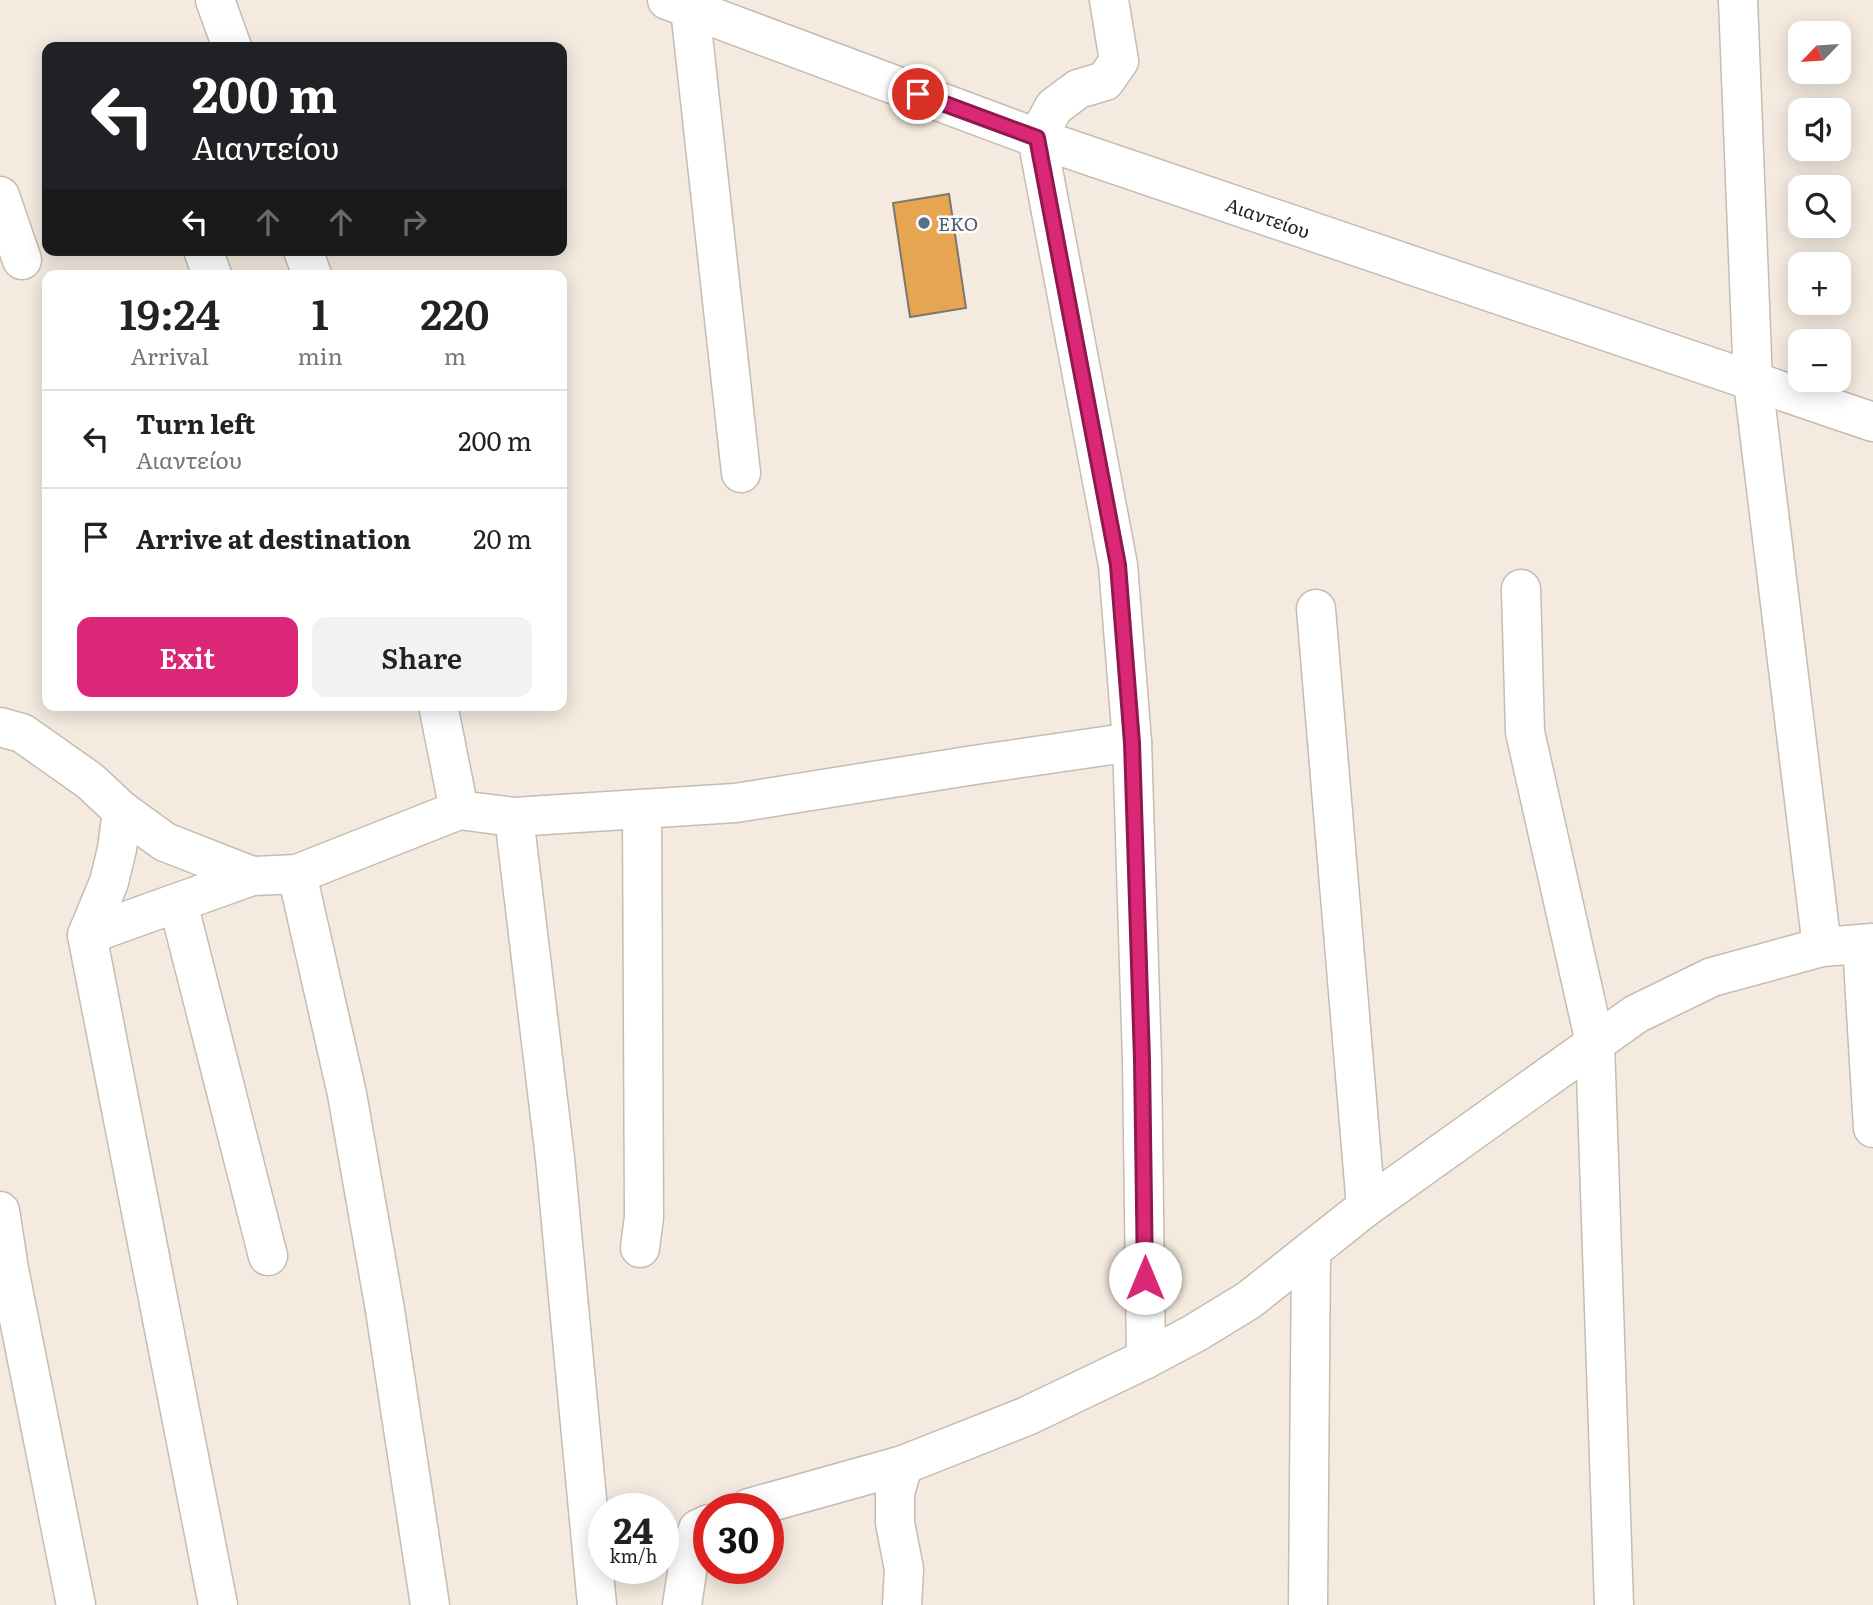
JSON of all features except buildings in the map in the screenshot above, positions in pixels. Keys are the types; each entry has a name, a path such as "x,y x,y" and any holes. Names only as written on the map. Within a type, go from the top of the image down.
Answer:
{"street":[{"path":"215,0 230,42"},
{"path":"1109,0 1119,61 1105,81 1077,89 1054,107 1037,138 1118,565 1132,743 1142,1060 1146,1359"},
{"path":"1738,0 1753,382 1822,947"},
{"path":"682,3 741,473"},
{"name":"Αιαντείου","path":"682,3 1037,138 1873,422"},
{"path":"0,196 22,260"},
{"path":"1521,589 1525,732 1595,1043 1614,1605"},
{"path":"1316,609 1366,1207"},
{"path":"439,711 458,810"},
{"path":"0,727 22,733 90,781 122,811 165,842 252,876"},
{"path":"87,935 252,876 297,874 458,810 514,817 735,803 1132,743"},
{"path":"640,1248 644,1217 642,810"},
{"path":"122,811 117,849 108,883 87,935 218,1605"},
{"path":"514,817 555,1158 597,1605"},
{"path":"297,874 349,1107 385,1310 430,1605"},
{"path":"178,904 268,1256"},
{"path":"784,1498 903,1465 1027,1416 1195,1333 1249,1300 1366,1207 1636,1014 1713,977 1822,947 1868,943 1873,1128"},
{"path":"0,1211 9,1269 76,1605"},
{"path":"1308,1605 1311,1252"},
{"path":"902,1605 904,1569 895,1523 895,1493 903,1465"},
{"path":"682,1605 693,1546"}],"place":[{"name":"EKO","path":"924,223"}],"route":[{"path":"918,94 1037,138 1118,565 1132,743 1142,1060 1145,1278"}]}
